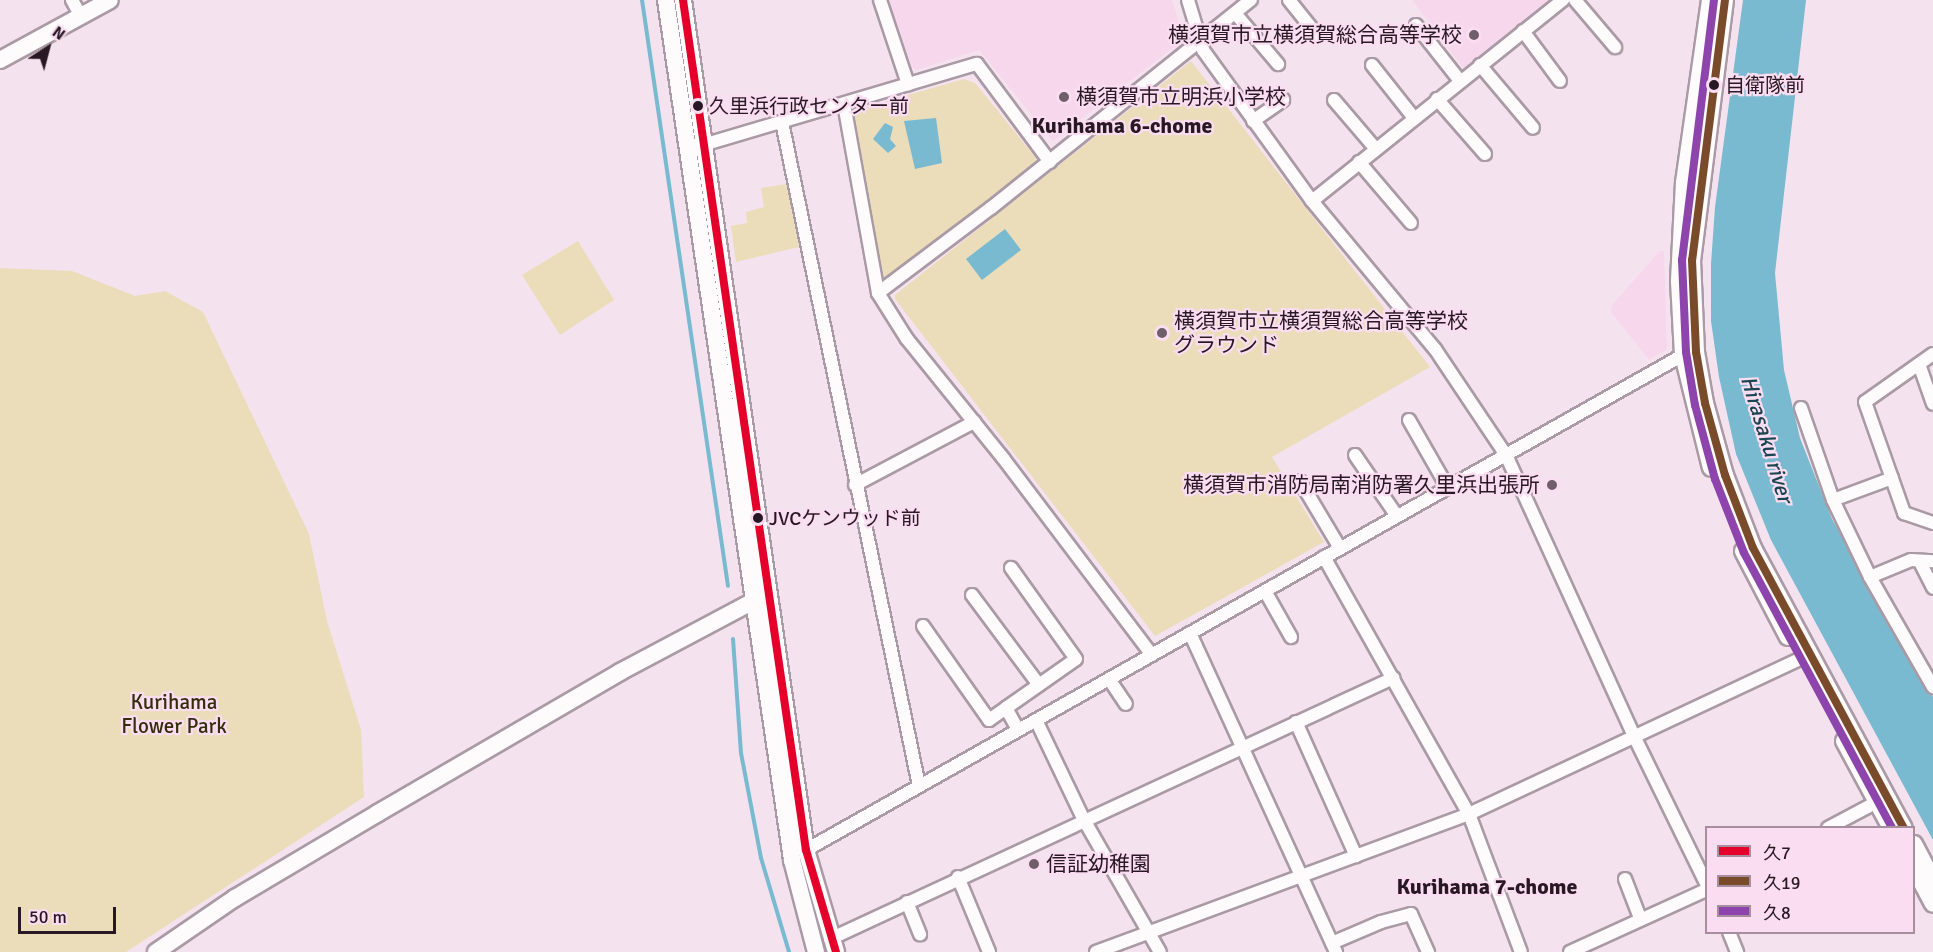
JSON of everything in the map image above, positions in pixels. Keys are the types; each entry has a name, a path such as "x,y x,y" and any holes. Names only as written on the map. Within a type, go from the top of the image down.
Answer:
{"street":[{"path":"72,0 81,16"},
{"path":"0,60 110,0"},
{"path":"666,0 696,147"},
{"path":"683,0 696,147 761,597 792,860 816,952"},
{"path":"880,0 908,84"},
{"path":"1188,0 1203,50 1312,201 1435,349 1506,455 1634,736 1705,879"},
{"path":"878,293 1050,162 1251,0"},
{"path":"1289,0 1317,35"},
{"path":"1312,201 1375,148 1563,0"},
{"path":"1575,0 1615,47"},
{"path":"1710,0 1684,182 1679,281 1683,355 1700,433 1725,508 1753,572 1805,656 1903,826"},
{"path":"1725,0 1698,186 1692,260 1696,352 1714,438 1753,548 1890,826"},
{"path":"1235,13 1278,64"},
{"path":"1416,25 1460,81"},
{"path":"1523,31 1560,81"},
{"path":"696,147 977,64 1050,162"},
{"path":"1372,65 1414,117"},
{"path":"1480,65 1533,128"},
{"path":"1437,99 1485,154"},
{"path":"1253,121 1283,100"},
{"path":"1334,100 1375,148"},
{"path":"844,104 878,293 907,339 974,422 1152,654"},
{"path":"782,122 855,485 919,786"},
{"path":"1359,162 1411,223"},
{"path":"1933,354 1865,402 1904,513 1933,523"},
{"path":"806,850 1683,355"},
{"path":"1919,364 1933,404"},
{"path":"1802,408 1833,500 1870,577 1933,686"},
{"path":"1409,420 1448,488"},
{"path":"855,485 974,422"},
{"path":"1355,455 1397,516"},
{"path":"1833,500 1892,478"},
{"path":"1300,481 1340,548"},
{"path":"1324,557 1469,814 1521,952"},
{"path":"1870,577 1911,560 1933,561"},
{"path":"1920,562 1933,588"},
{"path":"923,626 989,720 1076,659 1011,568"},
{"path":"1265,591 1291,637"},
{"path":"972,595 1040,686"},
{"path":"761,597 806,850 833,946 907,902 958,877 1394,678"},
{"path":"156,952 235,898 378,813 600,684 761,597"},
{"path":"1190,633 1334,947 1411,914 1428,952"},
{"path":"1096,952 1299,874 1356,856 1469,814 1805,656"},
{"path":"1109,679 1126,704"},
{"path":"1006,708 1018,730"},
{"path":"1036,720 1084,820 1160,952"},
{"path":"1296,722 1356,856"},
{"path":"1832,826 1877,802"},
{"path":"1915,846 1933,880"},
{"path":"1915,870 1933,904"},
{"path":"958,877 989,952"},
{"path":"1625,879 1640,918"},
{"path":"1570,952 1640,918 1705,891"},
{"path":"907,902 920,935"},
{"path":"1729,934 1737,952"}],"shaded area":[{"name":"横須賀市立明浜小学校","path":"888,0 1172,0 1180,25 1179,43 1053,141 979,50 916,70 911,66"},
{"name":"横須賀市立横須賀総合高等学校","path":"1412,0 1554,0 1464,69"},
{"path":"1660,251 1664,251 1667,349 1649,360 1611,312 1612,305"}],"green space":[{"name":"横須賀市立横須賀総合高等学校 グラウンド","path":"1191,61 1430,367 1272,457 1324,542 1155,636 895,299 895,295"},
{"path":"964,79 975,83 1036,158 1035,166 888,279 879,276 853,117 859,109"},
{"path":"787,184 799,247 736,262 731,226 747,223 746,212 764,207 761,188"},
{"path":"578,241 614,300 560,335 522,275"},
{"name":"Kurihama Flower Park","path":"0,268 72,271 135,296 165,291 203,312 309,534 327,621 361,730 364,797 126,952 0,952"}],"water":[{"name":"Hirasaku river","path":"1743,0 1806,0 1775,273 1784,370 1800,438 1832,519 1933,697 1933,840 1771,540 1736,454 1719,377 1711,321 1711,264 1715,207"},
{"path":"936,118 942,163 915,169 904,121"},
{"path":"885,123 893,127 890,139 896,146 888,153 873,139"},
{"path":"1005,229 1021,250 982,280 966,259"}],"waterway":[{"path":"642,0 728,586"},
{"path":"733,639 741,753 761,858 789,952"}],"transit line":[{"name":"久7","path":"683,0 806,850 836,952"},
{"name":"久8","path":"1714,0 1682,260 1686,352 1695,405 1715,479 1744,553 1891,826"},
{"name":"久19","path":"1725,0 1692,260 1696,352 1705,403 1725,475 1753,548 1903,826"}],"place":[{"name":"横須賀市立横須賀総合高等学校","path":"1474,35"},
{"name":"自衛隊前","path":"1714,85"},
{"name":"横須賀市立明浜小学校","path":"1064,97"},
{"name":"久里浜行政センター前","path":"698,106"},
{"name":"横須賀市立横須賀総合高等学校 グラウンド","path":"1162,333"},
{"name":"横須賀市消防局南消防署久里浜出張所","path":"1552,485"},
{"name":"JVCケンウッド前","path":"758,518"},
{"name":"信証幼稚園","path":"1034,864"}],"district":[{"name":"Kurihama 6-chome","path":"1122,126"},
{"name":"Kurihama 7-chome","path":"1487,887"}]}
